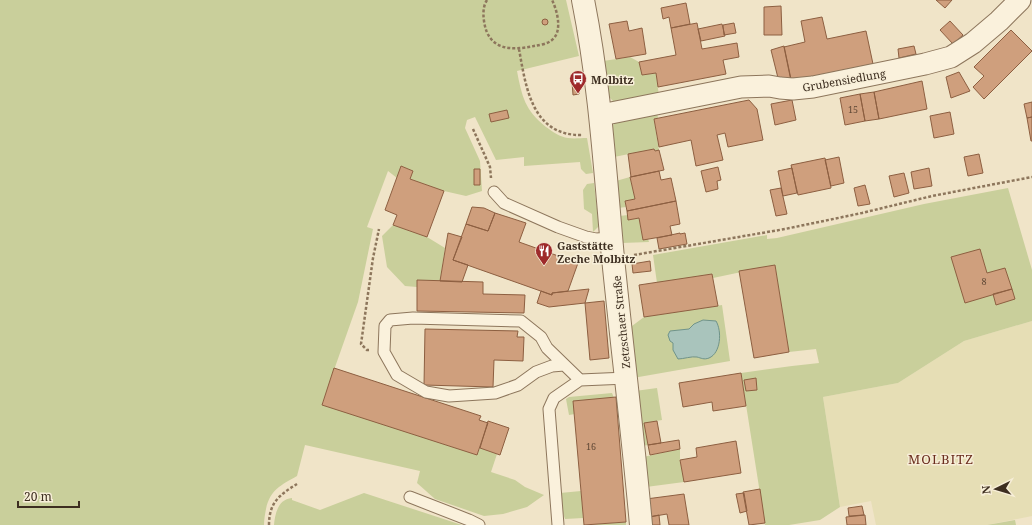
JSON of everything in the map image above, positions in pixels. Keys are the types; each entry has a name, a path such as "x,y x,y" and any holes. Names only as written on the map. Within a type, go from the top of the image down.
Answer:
{"street":[{"name":"Zetzschaer Straße","path":"583,0 591,41 602,124 612,248 627,378 641,525"},
{"name":"Grubensiedlung","path":"602,124 741,87 768,86 793,89 813,87 925,64 951,57 973,43 999,22 1020,0"},
{"path":"1023,0 1032,4"}],"lane":[{"path":"494,192 504,204 558,227 596,239 612,248"},
{"path":"564,365 552,366 536,372 518,385 496,394 449,396 426,392 397,375 384,352 385,326 390,320 413,318 521,321 534,330 541,337 547,348 580,380"},
{"path":"558,525 549,409 554,398 580,380 627,378"},
{"path":"410,497 479,525"}],"path":[{"path":"487,0 485,3 483,16 485,26 491,39 503,48 519,49 550,42 555,38 558,30 558,21 552,0"},
{"path":"519,49 532,104 541,119 549,126 560,132 575,135 602,124"},
{"path":"473,129 490,167 494,192"},
{"path":"612,248 648,253 785,229 932,196 1032,177"},
{"path":"379,230 373,258 361,344 367,350 384,352"},
{"path":"269,525 269,518 272,508 278,498 297,484"}],"shaded area":[{"path":"1032,321 1032,516 987,525 876,525 871,501 840,507 823,397 898,383 964,341"}],"green space":[{"path":"0,0 566,0 579,56 517,71 523,96 529,109 539,121 551,131 562,137 587,138 593,173 586,174 581,169 580,162 524,166 524,157 496,160 475,117 467,120 465,128 480,161 482,191 466,196 444,191 410,179 413,171 401,166 397,178 388,171 367,227 373,229 358,302 322,404 477,455 480,448 497,454 491,472 515,480 525,487 544,495 527,507 503,514 484,516 435,499 417,483 420,471 305,445 297,476 281,485 270,497 266,509 264,525 0,525","holes":["507,110 508,118 491,122"]},
{"path":"630,57 639,62 642,75 656,73 659,96 616,104 608,96 603,61"},
{"path":"657,110 658,119 654,120 659,150 655,151 654,149 614,157 612,127 618,117"},
{"path":"630,177 635,199 625,201 626,207 618,208 616,181"},
{"path":"594,183 599,226 593,232 592,214 584,209 583,190 587,184"},
{"path":"1008,188 1032,270 1032,321 964,341 898,383 823,397 840,507 820,520 789,525 765,525 741,373 819,363 816,349 789,352 775,265 713,278 712,274 657,283 653,255 767,235 767,239 777,238 924,204"},
{"path":"628,215 629,220 639,218 643,240 648,239 649,242 622,243 619,216"},
{"path":"393,225 427,237 445,248 440,281 417,287 405,286 387,267 382,236"},
{"path":"722,305 730,361 633,378 628,329 644,317"},
{"path":"657,388 662,420 645,423 648,445 642,446 635,391"},
{"path":"612,393 614,398 569,415 566,399 569,397"},
{"path":"680,449 680,460 684,482 646,487 643,457"},
{"path":"581,491 583,518 565,519 559,502 560,493"},
{"path":"364,493 462,525 274,525 275,516 280,504 287,499 292,498 292,500 320,510"},
{"path":"1015,520 1016,525 987,525"},
{"path":"626,522 626,525 586,525"}],"water":[{"path":"703,320 716,321 718,325 720,336 716,352 707,359 695,357 678,359 673,350 673,343 670,341 668,335 670,331 689,329 694,324"}],"building":[{"path":"936,0 952,0 945,8"},
{"path":"686,3 690,24 671,28 669,17 663,19 661,8"},
{"path":"781,6 782,35 764,35 764,7"},
{"path":"822,17 827,39 866,31 873,64 791,81 784,47 805,42 801,21"},
{"path":"545,19 548,22 545,25 542,22"},
{"path":"627,21 629,31 642,28 646,54 616,59 609,24"},
{"path":"950,21 963,35 953,44 940,30"},
{"path":"697,23 702,49 737,43 739,57 723,60 726,74 658,87 656,73 642,75 639,62 676,55 671,28"},
{"path":"734,23 736,33 724,35 723,25"},
{"path":"722,24 725,36 701,41 698,29"},
{"path":"1011,30 1032,51 984,99 973,87 984,76 974,67"},
{"path":"784,46 791,79 779,82 771,50"},
{"path":"914,46 916,54 899,58 898,49"},
{"path":"959,72 970,91 951,98 946,77"},
{"path":"578,81 579,94 573,95 572,82"},
{"path":"922,81 927,109 879,119 874,92"},
{"path":"874,92 879,119 865,121 860,94"},
{"path":"860,94 865,121 845,125 840,98"},
{"path":"749,100 757,109 763,140 728,147 725,133 717,135 723,160 696,166 691,140 659,147 654,119"},
{"path":"792,100 796,120 775,125 771,104"},
{"path":"1032,102 1032,117 1027,118 1024,104"},
{"path":"507,110 509,118 491,122 489,114"},
{"path":"950,112 954,134 934,138 930,116"},
{"path":"1032,117 1032,141 1031,141 1027,118"},
{"path":"654,149 655,151 659,150 664,170 631,177 628,154"},
{"path":"979,154 983,173 968,176 964,157"},
{"path":"839,157 844,183 831,186 825,160"},
{"path":"825,158 831,188 798,195 791,165"},
{"path":"401,166 413,171 410,179 444,191 427,237 393,225 397,215 385,210"},
{"path":"718,167 721,180 717,181 718,189 706,192 701,171"},
{"path":"792,168 797,193 783,196 778,171"},
{"path":"929,168 932,186 914,189 911,172"},
{"path":"474,169 480,169 480,185 474,185"},
{"path":"659,171 661,180 671,178 676,201 627,211 625,201 635,199 630,177"},
{"path":"904,173 909,193 894,197 889,176"},
{"path":"865,185 870,204 858,206 854,188"},
{"path":"781,188 787,214 776,216 770,190"},
{"path":"676,201 680,224 670,226 672,235 643,240 639,218 628,220 627,211"},
{"path":"472,207 484,208 495,213 488,231 466,224"},
{"path":"495,213 526,223 519,242 578,263 568,291 552,293 552,295 453,260 466,224 488,231"},
{"path":"448,233 462,237 453,260 468,265 462,282 440,281"},
{"path":"685,233 687,244 659,249 657,238"},
{"path":"980,249 987,273 1005,268 1012,289 965,303 951,257"},
{"path":"650,261 651,271 633,273 632,264"},
{"path":"775,265 789,352 754,358 739,271"},
{"path":"712,274 718,306 644,317 639,285"},
{"path":"417,280 483,282 483,294 525,295 524,313 417,311"},
{"path":"589,289 585,303 549,307 537,303 541,291 552,295 552,293"},
{"path":"1012,289 1015,299 996,305 993,294"},
{"path":"604,301 609,358 590,360 585,303"},
{"path":"425,329 518,331 517,337 524,337 523,361 494,360 493,387 424,385"},
{"path":"334,368 481,416 479,420 488,423 477,455 322,405"},
{"path":"741,373 746,406 713,411 712,402 683,407 679,383"},
{"path":"756,378 757,390 746,391 744,380"},
{"path":"616,397 626,522 584,525 573,401"},
{"path":"488,421 509,428 500,455 480,448"},
{"path":"657,421 661,443 648,445 644,423"},
{"path":"679,440 680,449 650,455 648,445"},
{"path":"736,441 741,473 684,482 680,460 697,457 696,448"},
{"path":"760,489 765,523 749,525 743,492"},
{"path":"744,493 747,511 740,513 736,494"},
{"path":"684,494 689,525 669,525 667,514 649,517 646,499"},
{"path":"862,506 864,515 849,516 848,508"},
{"path":"659,515 660,525 650,525 649,517"},
{"path":"865,515 866,525 847,525 846,517"}],"place":[{"name":"Molbitz","path":"578,94"},
{"name":"Gaststätte Zeche Molbitz","path":"544,266"}],"district":[{"name":"MOLBITZ","path":"941,459"}]}
